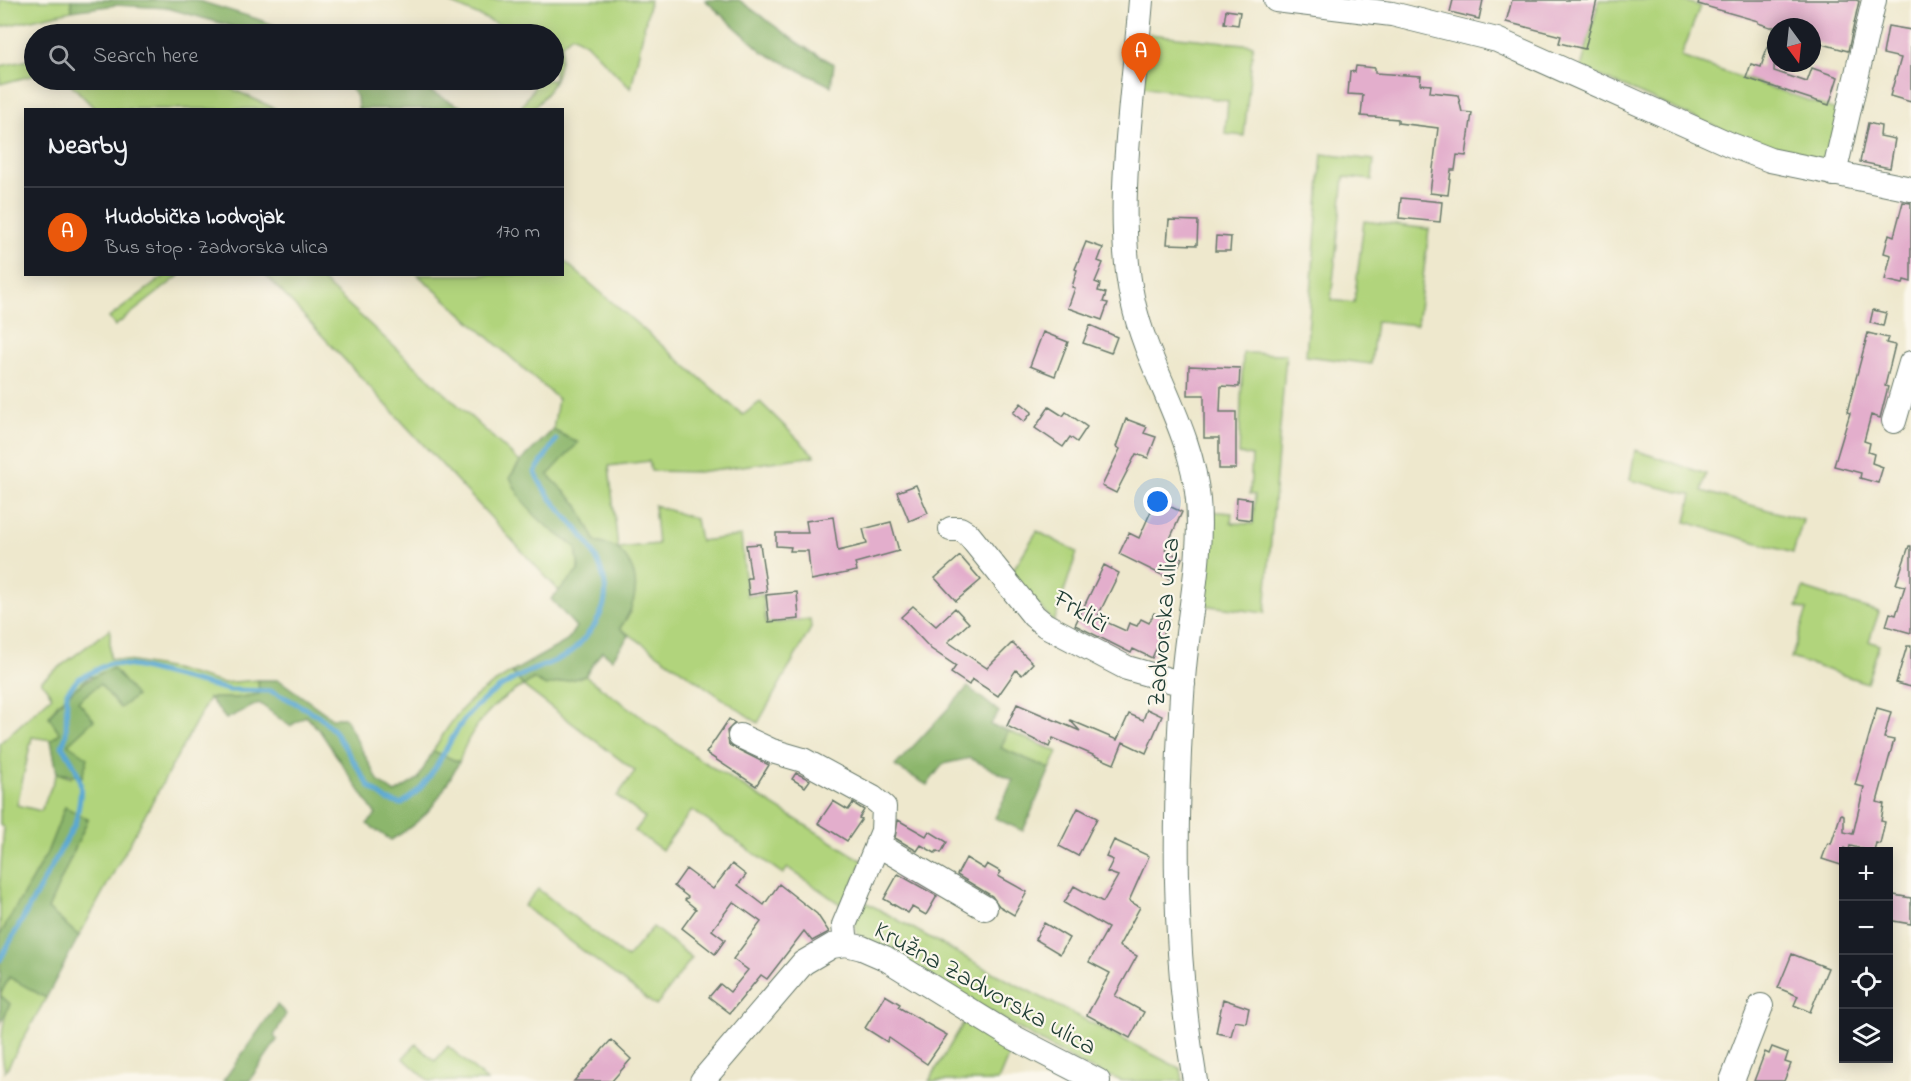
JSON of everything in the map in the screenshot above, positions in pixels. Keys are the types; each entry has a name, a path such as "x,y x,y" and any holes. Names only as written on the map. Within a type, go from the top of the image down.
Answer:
{"street":[{"name":"Zadvorska ulica","path":"1142,0 1125,191 1126,236 1133,303 1195,474 1199,546 1183,684 1175,860 1176,920 1188,1039 1195,1081"},
{"path":"1276,0 1392,14 1497,40 1729,144 1770,160 1911,189"},
{"path":"1834,174 1874,0"},
{"path":"1894,421 1911,363"},
{"name":"Frkliči","path":"951,529 960,529 968,534 1034,616 1045,625 1127,668 1183,684"},
{"name":"Kružna Zadvorska ulica","path":"740,736 772,751 803,760 873,798 884,807 886,816 877,844 844,925 846,944"},
{"path":"877,844 985,908"},
{"name":"Kružna Zadvorska ulica","path":"702,1081 803,963 823,949 846,944 885,958 1011,1036 1098,1081"},
{"path":"1732,1081 1761,1006"}],"green space":[{"path":"0,0 71,0 72,11 0,27"},
{"path":"71,0 196,0 271,24 224,24 167,8 116,5 72,11"},
{"path":"444,0 650,0 631,89 586,43 572,35 564,42 564,24 497,24"},
{"path":"705,0 739,0 801,45 834,64 831,86 763,52"},
{"path":"1599,0 1681,0 1700,6 1681,57 1842,112 1830,161 1799,163 1581,68"},
{"path":"1149,34 1253,45 1244,136 1225,134 1228,101 1143,86"},
{"path":"24,61 24,78 0,84 0,66"},
{"path":"77,90 234,90 274,108 94,108"},
{"path":"352,90 428,90 463,108 358,108 357,97"},
{"path":"532,90 549,90 534,108 521,108"},
{"path":"1322,154 1374,160 1372,180 1344,177 1331,300 1354,303 1364,221 1429,229 1417,325 1376,321 1371,364 1306,356"},
{"path":"564,261 743,415 760,402 815,456 698,472 651,471 649,461 609,466 618,548 596,542 577,504 547,475 577,442 553,430 558,399 419,276 564,276"},
{"path":"165,276 179,276 115,326 109,318"},
{"path":"267,276 317,276 520,462 510,477 524,501 537,517 576,547 579,570 559,591"},
{"path":"1243,353 1286,354 1265,613 1202,605 1208,511 1232,513 1231,523 1253,524 1255,495 1250,494 1252,456 1239,454"},
{"path":"553,430 578,443 548,475 577,504 596,542 617,548 627,559 635,579 636,589 631,608 620,628 629,636 612,659 602,651 585,676 546,686 533,679 523,686 512,672 567,641 576,627 551,599 579,570 576,547 555,533 529,509 515,489 510,477 520,462"},
{"path":"1635,450 1706,474 1702,491 1803,520 1793,553 1686,522 1692,495 1630,480"},
{"path":"654,505 696,519 700,541 741,536 747,596 763,595 766,624 810,619 811,628 758,723 620,628 631,612 618,548 658,544"},
{"path":"1037,531 1077,552 1054,622 1010,575"},
{"path":"1803,588 1879,612 1869,641 1879,645 1867,683 1791,658 1807,610 1797,607"},
{"path":"110,629 110,658 173,669 222,683 258,680 260,694 237,698 209,698 79,936 48,909 88,819 65,807 47,853 0,935 0,876 4,828 0,825 0,743 52,696 41,681","holes":["90,676 136,697 100,683 77,702 68,744 71,778 57,773 41,811 17,805 32,737 51,740 60,733 49,717 57,704"]},
{"path":"113,668 136,696 120,708 100,684 78,701 94,720 68,744 88,758 82,777 57,773 51,740 60,733 49,717 77,687"},
{"path":"512,672 523,686 501,700 483,718 469,738 459,762 433,751 450,724 466,705 485,689"},
{"path":"585,676 699,759 863,861 843,906 788,868 783,874 692,810 662,850 635,831 645,818 617,796 635,771 523,686 533,679 546,686"},
{"path":"258,680 279,680 332,718 345,718 379,782 395,793 418,779 433,751 459,762 432,807 415,824 391,840 367,824 376,815 320,731 306,716 290,726 259,703 226,719 209,698 237,698 259,694"},
{"path":"968,687 999,712 990,725 1008,731 1001,748 1050,769 1023,831 995,818 1013,780 970,758 943,764 927,785 895,766"},
{"path":"1008,731 1058,752 1050,769 1001,748"},
{"path":"65,807 88,819 48,909 79,936 46,998 9,977 0,995 0,935 47,853"},
{"path":"538,889 627,958 653,927 692,958 656,1006 524,906"},
{"path":"860,899 990,971 1181,1069 1183,1081 1122,1081 1082,1065 857,935 853,915"},
{"path":"10,976 46,998 5,1072 2,1038 4,1020 10,1004 0,995"},
{"path":"0,995 10,1004 0,1024"},
{"path":"277,1005 286,1014 274,1036 277,1040 249,1081 223,1081"},
{"path":"967,1017 1012,1047 998,1081 929,1081"},
{"path":"416,1044 435,1061 448,1046 487,1081 429,1081 403,1058"}],"building":[{"path":"1453,0 1483,0 1479,19 1450,12"},
{"path":"1512,0 1597,0 1585,49 1559,43 1561,36 1506,22"},
{"path":"1699,0 1859,1 1848,51 1821,44 1821,18 1767,18 1767,26 1758,21 1698,4"},
{"path":"1226,10 1240,12 1238,25 1224,23"},
{"path":"1888,26 1911,30 1911,102 1890,96 1901,58 1883,54"},
{"path":"1767,48 1767,72 1777,72 1807,82 1811,72 1821,71 1838,77 1829,105 1746,78 1751,64 1761,67"},
{"path":"1356,66 1375,68 1375,73 1421,76 1420,84 1431,85 1430,92 1458,95 1462,112 1472,113 1466,156 1457,155 1455,170 1451,170 1448,195 1430,193 1438,128 1398,123 1398,119 1361,116 1363,95 1348,94 1350,71 1355,72"},
{"path":"1868,123 1881,126 1880,136 1895,139 1890,168 1860,162"},
{"path":"1401,198 1442,202 1440,222 1399,218"},
{"path":"1903,202 1911,203 1911,282 1904,280 1903,284 1885,280 1891,255 1884,253 1889,234 1894,236"},
{"path":"1169,220 1198,221 1197,245 1167,244"},
{"path":"1216,236 1231,237 1230,251 1215,251"},
{"path":"1086,242 1103,248 1098,261 1103,263 1095,282 1100,284 1098,291 1106,293 1103,302 1108,303 1102,320 1068,308 1075,288 1072,287 1077,270 1075,269"},
{"path":"1873,310 1886,313 1883,326 1870,323"},
{"path":"1090,325 1117,337 1111,353 1083,343"},
{"path":"1043,332 1068,342 1055,376 1030,366"},
{"path":"1868,333 1888,338 1886,343 1895,345 1880,418 1871,415 1864,441 1870,443 1868,452 1874,454 1872,463 1883,467 1878,483 1860,478 1861,473 1834,466 1850,413 1847,412"},
{"path":"1189,366 1240,368 1239,387 1221,386 1220,412 1236,412 1236,469 1219,469 1219,438 1204,438 1204,395 1188,395"},
{"path":"1021,403 1032,412 1024,422 1013,413"},
{"path":"1049,407 1063,416 1066,412 1087,427 1077,442 1070,437 1063,447 1035,428"},
{"path":"1126,419 1147,427 1144,433 1156,437 1148,458 1136,454 1116,493 1102,486 1120,449 1116,447"},
{"path":"916,485 928,513 909,521 897,492"},
{"path":"1237,497 1252,499 1251,520 1236,518"},
{"path":"1156,500 1182,512 1165,550 1182,558 1172,580 1119,554 1129,533 1139,538"},
{"path":"833,517 838,551 867,544 863,529 891,522 899,551 855,563 857,571 811,580 808,551 790,551 791,547 776,546 776,533 808,533 806,521"},
{"path":"760,544 767,592 749,595 747,578 751,578 746,545"},
{"path":"1909,546 1911,546 1911,633 1886,626 1890,613 1896,615 1905,586 1896,584"},
{"path":"960,556 981,580 956,601 935,578"},
{"path":"1104,565 1119,573 1097,618 1126,631 1129,623 1137,626 1141,619 1149,623 1154,613 1169,620 1152,658 1133,649 1131,653 1075,625"},
{"path":"797,592 799,619 769,622 766,595"},
{"path":"913,606 936,626 955,608 969,623 948,642 987,668 1012,643 1033,663 1022,675 1016,670 998,696 972,679 969,685 951,673 956,666 931,649 901,617"},
{"path":"1907,646 1911,646 1911,687 1896,683"},
{"path":"1017,704 1080,731 1070,720 1117,740 1129,714 1143,720 1147,709 1162,716 1146,753 1123,742 1114,764 1053,738 1049,747 1007,726"},
{"path":"1877,708 1891,712 1884,738 1894,740 1877,802 1884,804 1881,821 1885,822 1880,844 1876,843 1875,847 1839,847 1839,864 1822,859 1828,843 1831,844 1841,814 1844,815 1844,832 1853,834 1864,787 1855,785"},
{"path":"729,719 735,723 727,731 729,745 769,765 756,786 706,753"},
{"path":"796,773 810,780 805,787 792,779"},
{"path":"833,801 848,810 853,803 864,810 859,818 862,819 847,841 818,823"},
{"path":"1078,808 1097,818 1078,856 1059,846"},
{"path":"898,820 926,836 929,831 947,842 941,853 937,851 935,853 921,845 917,851 895,838"},
{"path":"1114,840 1149,856 1129,901 1140,907 1119,946 1137,956 1115,996 1144,1012 1130,1038 1087,1015 1110,973 1089,962 1108,928 1064,903 1074,886 1103,902 1118,876 1107,872 1113,860 1106,857"},
{"path":"966,858 984,869 987,864 1001,872 998,876 1027,892 1014,915 999,906 992,896 957,875"},
{"path":"732,864 746,875 738,885 764,905 779,884 817,914 829,932 812,941 804,931 767,979 761,975 730,1013 709,997 720,984 730,992 748,970 733,959 761,922 733,902 712,930 725,940 715,954 682,928 696,909 685,900 688,897 674,886 686,869 713,889"},
{"path":"898,874 937,896 926,915 912,907 908,913 884,899"},
{"path":"1893,895 1911,898 1911,924 1893,921"},
{"path":"1044,923 1069,938 1060,954 1035,939"},
{"path":"1792,954 1828,968 1810,1012 1794,1005 1798,996 1778,988"},
{"path":"885,995 900,1004 898,1007 947,1035 927,1064 889,1038 887,1042 865,1028"},
{"path":"1223,999 1249,1008 1246,1023 1235,1021 1231,1036 1216,1033"},
{"path":"611,1040 631,1059 612,1081 574,1081"},
{"path":"1772,1047 1788,1053 1785,1062 1791,1064 1784,1081 1754,1081 1765,1052 1769,1054"}],"waterway":[{"path":"0,960 75,824 80,801 80,783 75,766 62,746 66,735 67,692 78,679 110,663 138,667 229,690 270,691 319,716 335,732 370,787 387,800 401,804 425,783 458,728 479,704 509,682 574,650 595,625 601,614 606,592 601,570 589,545 546,492 535,472 556,440"}],"place":[{"name":"Hudobička I.odvojak","path":"1141,83"}]}
